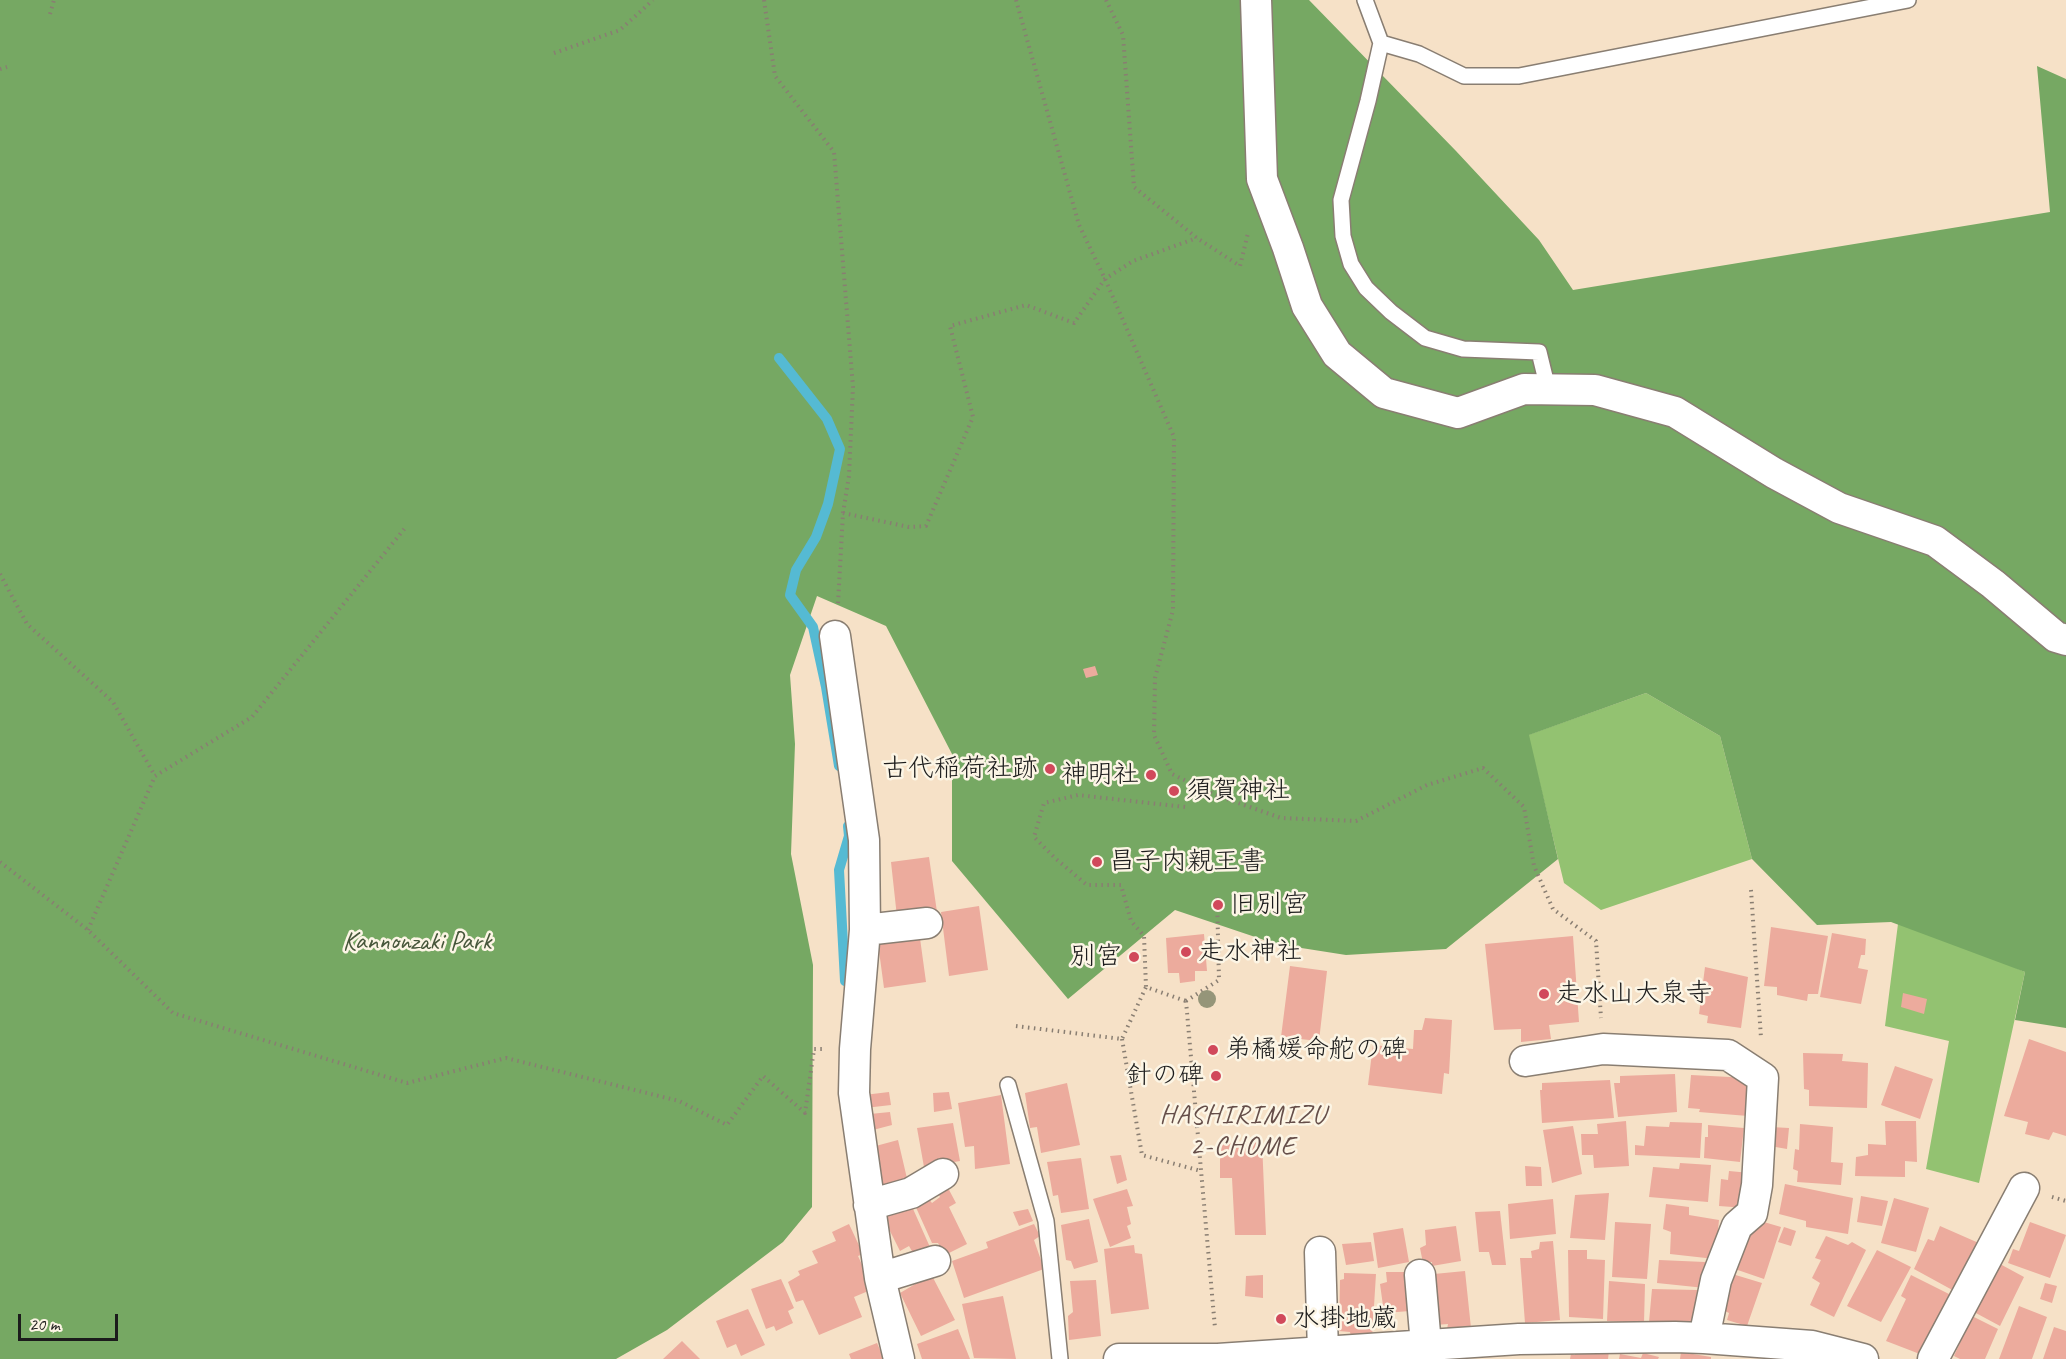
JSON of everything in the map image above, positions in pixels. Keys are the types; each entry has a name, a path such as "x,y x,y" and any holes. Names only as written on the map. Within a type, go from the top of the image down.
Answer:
{"street":[{"path":"1256,0 1262,178 1307,306 1336,354 1384,393 1458,413 1524,389 1595,390 1675,412 1774,473 1839,508 1935,541 1993,584 2056,637 2066,640"},
{"path":"836,636 864,840 865,930 855,1048 854,1093 880,1278 899,1359"},
{"path":"865,930 927,923"},
{"path":"1525,1061 1603,1049 1728,1055 1763,1078 1757,1185 1752,1213 1737,1226 1716,1280 1704,1338"},
{"path":"869,1205 911,1193 943,1174"},
{"path":"1933,1359 2024,1188"},
{"path":"1320,1252 1323,1352"},
{"path":"880,1278 935,1261"},
{"path":"1420,1275 1426,1345"},
{"path":"1119,1359 1218,1359 1426,1345 1519,1349 1673,1348 1704,1338 1863,1359"}],"lane":[{"path":"1365,0 1381,43 1341,200 1342,236 1351,264 1366,288 1391,312 1425,338 1463,349 1539,352 1548,389"},
{"path":"1381,43 1419,54 1464,76 1519,76 1908,0"},
{"path":"1008,1085 1046,1221 1060,1359"}],"path":[{"path":"50,14 54,0"},
{"path":"554,53 620,30 653,0"},
{"path":"764,0 775,76 834,152 853,387 849,476 843,513 836,636"},
{"path":"1016,0 1079,225 1174,437 1173,610 1155,678 1154,735 1172,774 1213,794 1281,818 1356,821 1427,785 1483,768 1524,807 1534,866 1553,909 1596,941 1603,1049"},
{"path":"1106,0 1123,35 1134,187 1197,238 1240,266 1262,178"},
{"path":"0,69 7,67"},
{"path":"843,513 909,526 926,526 973,417 950,326 1026,305 1074,323 1105,279 1133,261 1197,238"},
{"path":"88,930 155,776 252,717 405,528"},
{"path":"0,574 27,624 113,702 155,776"},
{"path":"1185,807 1078,795 1044,803 1034,837 1056,860 1087,885 1121,885 1131,921 1143,936 1146,987 1122,1039 1142,1155 1202,1171"},
{"path":"0,862 88,930 172,1013 407,1083 506,1058 679,1101 728,1125 763,1076 805,1113 814,1049 855,1048"},
{"path":"1751,890 1763,1078"},
{"path":"1186,1001 1219,980 1217,897"},
{"path":"1146,987 1186,1001"},
{"path":"1186,1001 1218,1359"},
{"path":"1016,1026 1122,1039"}],"green space":[{"name":"Kannonzaki Park","path":"0,0 1309,0 1539,240 1573,290 2050,212 2037,66 2066,79 2066,1028 2015,1020 2025,972 1891,922 1817,925 1752,859 1720,736 1646,693 1529,735 1558,859 1446,949 1346,955 1276,944 1175,910 1068,999 952,861 952,754 886,626 817,596 790,675 795,744 791,854 813,965 812,1207 783,1242 667,1330 616,1359 0,1359"},
{"path":"1646,693 1720,736 1752,859 1601,910 1564,883 1528,735"},
{"path":"1899,916 2025,972 1979,1183 1926,1169 1949,1041 1885,1026"}],"building":[{"path":"1095,666 1098,675 1086,678 1083,669"},
{"path":"929,857 937,912 897,917 891,862"},
{"path":"979,906 988,970 949,976 941,912"},
{"path":"1771,927 1828,936 1818,994 1808,994 1807,1001 1777,995 1777,987 1764,986"},
{"path":"919,931 926,982 884,988 877,936"},
{"path":"1832,933 1866,939 1865,955 1861,955 1858,968 1868,970 1861,1004 1820,997"},
{"path":"1204,934 1207,971 1195,971 1195,981 1180,983 1179,973 1168,973 1166,938"},
{"path":"1573,936 1579,1022 1549,1025 1551,1039 1521,1042 1521,1029 1494,1030 1485,944"},
{"path":"1290,966 1327,971 1319,1041 1281,1037"},
{"path":"1705,967 1748,977 1741,1028 1707,1023 1708,1016 1699,1014"},
{"path":"1903,993 1927,999 1924,1014 1901,1007"},
{"path":"1425,1018 1452,1020 1449,1074 1444,1073 1442,1094 1368,1085 1373,1045 1413,1049 1414,1030 1422,1030"},
{"path":"2029,1039 2066,1052 2066,1136 2053,1132 2049,1140 2025,1134 2028,1122 2004,1116"},
{"path":"1803,1053 1843,1054 1842,1061 1868,1063 1867,1108 1809,1106 1809,1090 1804,1089"},
{"path":"1895,1066 1933,1079 1920,1119 1881,1105"},
{"path":"1675,1074 1677,1112 1618,1117 1614,1083 1620,1083 1620,1076"},
{"path":"1691,1075 1749,1078 1748,1116 1699,1112 1700,1109 1688,1108"},
{"path":"1610,1080 1614,1118 1542,1123 1540,1090 1542,1090 1542,1083"},
{"path":"1067,1083 1080,1145 1041,1153 1037,1127 1030,1128 1025,1093"},
{"path":"889,1092 891,1105 865,1108 864,1095"},
{"path":"949,1092 952,1109 934,1112 933,1093"},
{"path":"1001,1095 1010,1164 975,1169 974,1146 965,1147 958,1103"},
{"path":"890,1112 892,1125 873,1130 870,1114"},
{"path":"1626,1121 1629,1166 1594,1168 1593,1155 1582,1155 1581,1134 1598,1134 1597,1124"},
{"path":"1885,1121 1916,1121 1917,1162 1905,1161 1905,1177 1855,1176 1856,1157 1868,1155 1868,1144 1886,1145"},
{"path":"1670,1122 1702,1123 1700,1158 1635,1155 1635,1145 1644,1146 1646,1126 1669,1127"},
{"path":"953,1123 960,1161 924,1167 917,1128"},
{"path":"1800,1124 1833,1127 1831,1162 1843,1163 1841,1185 1797,1182 1798,1171 1793,1169 1795,1149 1799,1150"},
{"path":"1708,1125 1744,1128 1740,1162 1704,1158"},
{"path":"1573,1126 1582,1174 1552,1183 1543,1130"},
{"path":"1771,1127 1789,1128 1787,1149 1770,1146"},
{"path":"898,1140 909,1187 883,1192 872,1147"},
{"path":"1262,1142 1266,1235 1235,1235 1232,1178 1220,1178 1220,1144"},
{"path":"1121,1155 1127,1180 1117,1184 1110,1156"},
{"path":"1081,1158 1089,1209 1061,1213 1058,1195 1053,1196 1047,1162"},
{"path":"1680,1163 1711,1165 1708,1202 1649,1197 1653,1167 1679,1169"},
{"path":"1525,1166 1541,1167 1542,1186 1526,1186"},
{"path":"1729,1171 1750,1173 1746,1208 1719,1206 1721,1179 1728,1180"},
{"path":"1785,1184 1853,1198 1848,1234 1806,1227 1806,1221 1779,1214"},
{"path":"948,1188 956,1203 949,1207 967,1244 945,1255 938,1243 932,1243 914,1203 928,1198 932,1203 940,1197 937,1191"},
{"path":"1127,1189 1133,1206 1127,1207 1131,1224 1127,1226 1131,1238 1110,1247 1093,1199"},
{"path":"1609,1193 1605,1240 1570,1238 1575,1195"},
{"path":"1861,1196 1888,1201 1882,1226 1857,1222"},
{"path":"1894,1198 1929,1208 1916,1252 1881,1243"},
{"path":"1553,1199 1556,1234 1510,1239 1508,1204"},
{"path":"910,1202 933,1254 917,1260 909,1246 900,1251 881,1213"},
{"path":"1666,1204 1689,1207 1689,1215 1719,1220 1715,1259 1670,1254 1671,1232 1663,1229"},
{"path":"1028,1209 1033,1221 1019,1226 1013,1212"},
{"path":"1500,1211 1506,1265 1492,1265 1489,1252 1479,1252 1475,1212"},
{"path":"1089,1219 1098,1262 1074,1269 1071,1261 1066,1260 1061,1225"},
{"path":"1757,1220 1781,1227 1764,1279 1729,1267"},
{"path":"1615,1222 1651,1224 1647,1279 1612,1277"},
{"path":"2030,1222 2066,1235 2050,1278 2008,1263 2013,1249 2019,1251"},
{"path":"849,1224 863,1254 858,1256 873,1289 854,1297 862,1317 819,1335 803,1300 796,1302 788,1282 800,1275 798,1271 818,1263 812,1251 836,1241 832,1232"},
{"path":"1034,1224 1040,1236 1034,1240 1044,1269 964,1298 952,1261 988,1248 986,1242"},
{"path":"1456,1226 1461,1261 1432,1266 1432,1262 1423,1263 1420,1248 1426,1245 1425,1230"},
{"path":"1940,1226 1981,1244 1956,1292 1914,1269 1928,1239 1934,1241"},
{"path":"1784,1227 1796,1231 1791,1246 1778,1242"},
{"path":"1403,1228 1409,1262 1378,1268 1373,1233"},
{"path":"1826,1236 1848,1245 1852,1242 1866,1250 1834,1317 1810,1305 1820,1283 1812,1278 1821,1260 1815,1258"},
{"path":"1553,1241 1560,1320 1525,1323 1520,1258 1532,1258 1531,1251 1539,1249 1540,1242"},
{"path":"1371,1242 1374,1261 1346,1265 1342,1244"},
{"path":"1134,1245 1135,1253 1142,1254 1149,1309 1111,1314 1104,1249"},
{"path":"1568,1250 1587,1250 1587,1259 1605,1260 1603,1319 1569,1317"},
{"path":"1877,1250 1911,1267 1881,1322 1847,1306"},
{"path":"1659,1260 1705,1262 1705,1288 1657,1283"},
{"path":"2000,1264 2024,1277 2000,1326 1974,1312"},
{"path":"929,1270 955,1320 921,1336 900,1293 917,1283 913,1276"},
{"path":"1465,1271 1471,1328 1447,1329 1448,1324 1435,1325 1434,1274"},
{"path":"1386,1272 1405,1272 1405,1278 1411,1277 1410,1311 1384,1313 1380,1284 1387,1282"},
{"path":"1344,1273 1376,1274 1372,1338 1351,1337 1350,1332 1339,1331 1340,1280 1344,1279"},
{"path":"1729,1273 1762,1283 1747,1326 1727,1320 1729,1313 1719,1308"},
{"path":"1263,1275 1263,1298 1245,1296 1246,1276"},
{"path":"1911,1275 1955,1297 1925,1356 1886,1341 1906,1299 1901,1296"},
{"path":"781,1279 794,1308 788,1311 793,1323 776,1331 774,1326 766,1329 751,1289"},
{"path":"1096,1280 1101,1336 1069,1340 1068,1316 1073,1312 1070,1281"},
{"path":"1609,1281 1645,1284 1644,1323 1607,1321"},
{"path":"2045,1283 2057,1286 2052,1303 2040,1299"},
{"path":"1652,1289 1697,1290 1695,1324 1649,1322"},
{"path":"1003,1296 1016,1359 974,1358 962,1304"},
{"path":"2019,1306 2047,1317 2032,1359 1999,1359"},
{"path":"748,1309 765,1345 741,1356 736,1344 727,1348 716,1321"},
{"path":"1972,1316 1998,1329 1985,1359 1960,1359 1954,1356"},
{"path":"2054,1327 2066,1331 2066,1359 2043,1359"},
{"path":"958,1329 970,1359 922,1359 917,1344"},
{"path":"682,1341 700,1359 663,1359"},
{"path":"877,1343 884,1359 851,1359 849,1354"},
{"path":"1575,1347 1609,1351 1608,1359 1570,1359 1571,1354 1575,1355"},
{"path":"1681,1352 1711,1357 1711,1359 1680,1359"},
{"path":"1643,1353 1659,1357 1658,1359 1619,1359 1620,1354 1641,1358"}],"waterway":[{"path":"779,358 827,419 840,449 828,504 816,537 796,570 790,595 813,627 839,766"},
{"path":"845,981 839,870 849,836 848,826"}],"place":[{"name":"古代稲荷社跡","path":"1050,769"},
{"name":"神明社","path":"1151,775"},
{"name":"須賀神社","path":"1174,791"},
{"name":"昌子内親王書","path":"1097,862"},
{"name":"旧別宮","path":"1218,905"},
{"name":"走水神社","path":"1186,952"},
{"name":"別宮","path":"1134,957"},
{"name":"走水山大泉寺","path":"1544,994"},
{"name":"弟橘媛命舵の碑","path":"1213,1050"},
{"name":"針の碑","path":"1216,1076"},
{"name":"水掛地蔵","path":"1281,1319"}],"district":[{"name":"HASHIRIMIZU 2-CHOME","path":"1243,1132"}]}
